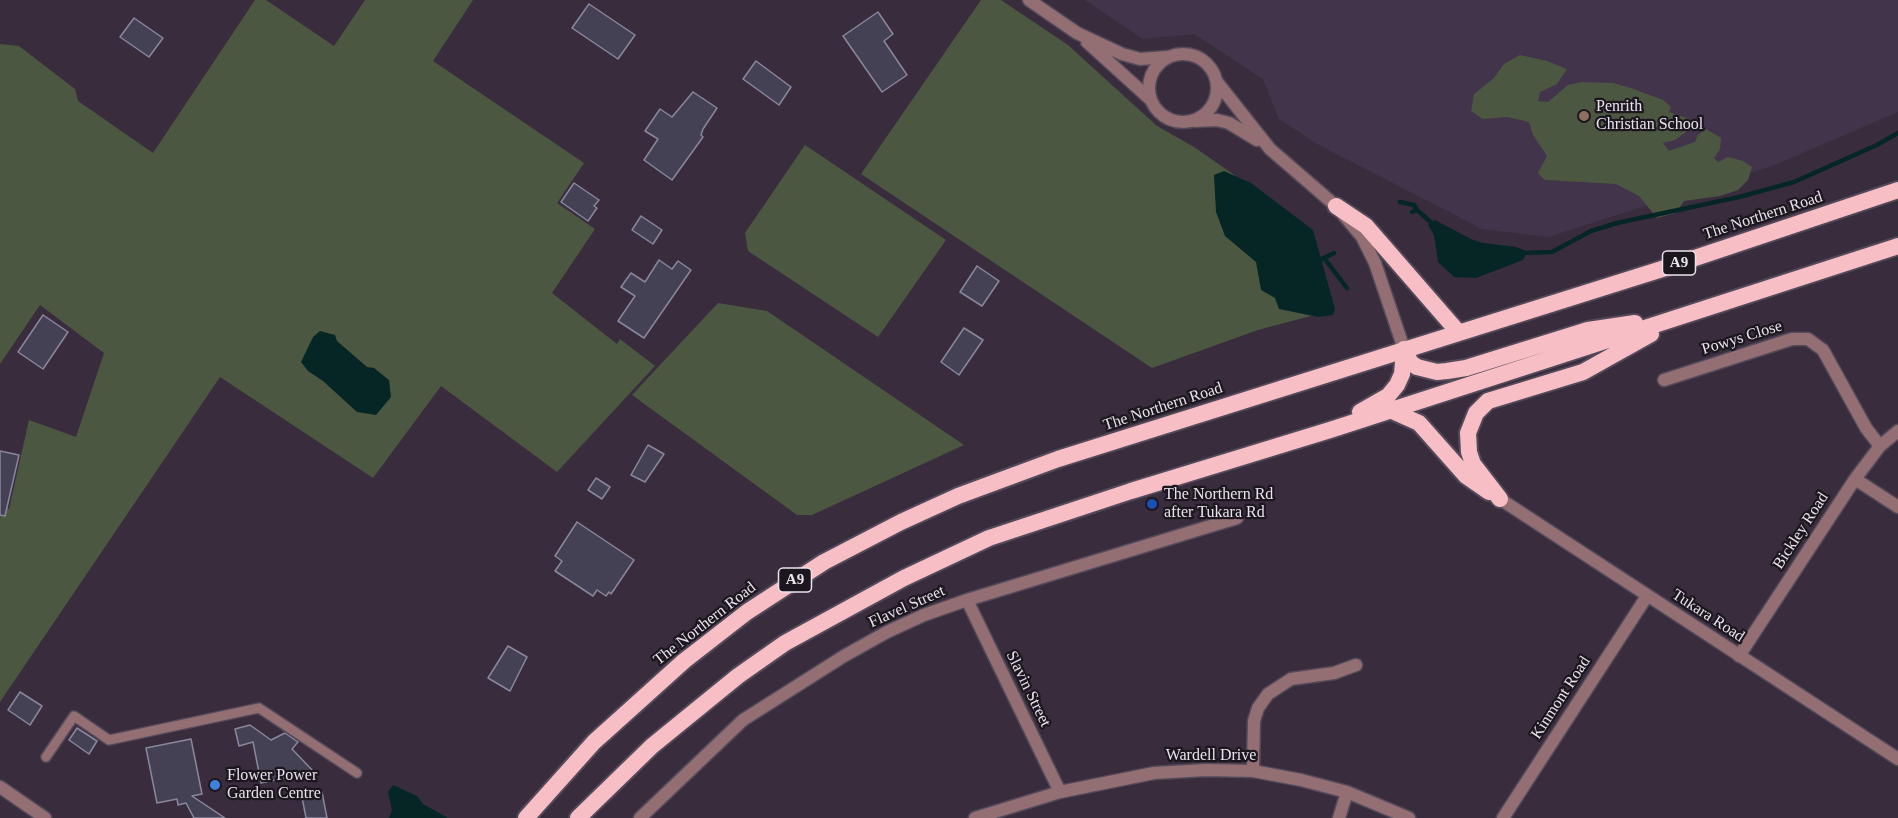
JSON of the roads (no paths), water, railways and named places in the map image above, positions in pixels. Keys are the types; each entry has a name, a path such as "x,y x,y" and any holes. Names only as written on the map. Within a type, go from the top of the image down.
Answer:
{"highway":[{"name":"The Northern Road","path":"526,818 594,742 684,661 747,612 824,562 901,522 958,496 1058,459 1662,269 1898,190"},
{"path":"1336,206 1366,226 1459,333"},
{"path":"578,818 652,746 738,676 785,643 854,604 989,538 1898,246"},
{"path":"1404,349 1411,363 1417,367 1437,372 1447,371 1466,368 1588,330 1683,315"},
{"path":"1500,499 1473,464 1469,452 1468,433 1476,413 1488,402 1583,372 1683,315"},
{"path":"1330,430 1388,396 1402,374 1404,349"},
{"path":"1390,410 1419,423 1466,476 1500,499"}],"street":[{"path":"1029,0 1077,33 1151,100 1161,114 1168,119 1185,122 1217,120 1229,123 1270,149 1336,206 1351,222 1370,252 1404,349"},
{"path":"1077,33 1122,54 1140,58 1184,54 1199,58 1211,68 1217,82 1270,149"},
{"path":"1151,100 1149,92 1151,75 1155,68 1168,57"},
{"path":"1193,121 1201,117 1213,105 1217,82"},
{"name":"Powys Close","path":"1664,380 1792,339 1808,339 1823,350 1866,428 1880,446"},
{"name":"Bickley Road","path":"1739,656 1855,479 1880,446 1898,431"},
{"path":"1855,479 1898,507"},
{"name":"Tukara Road","path":"1500,499 1898,759"},
{"name":"Flavel Street","path":"640,818 729,732 756,711 887,633 924,615 967,600 1237,518"},
{"name":"Kinmont Road","path":"1503,818 1647,596"},
{"name":"Slavin Street","path":"967,600 1060,792"},
{"path":"1253,771 1254,721 1258,708 1268,694 1291,679 1334,673 1356,665"},
{"name":"Wardell Drive","path":"975,818 1060,792 1167,772 1253,771 1347,792 1409,818"},
{"path":"0,787 45,818"},
{"path":"1339,818 1347,792"}],"lane":[{"path":"46,757 74,716 109,740 259,708 357,773"}],"waterway":[{"path":"1521,253 1552,252 1591,231 1617,223 1739,197 1794,182 1877,145 1898,133"},
{"path":"1400,202 1414,205 1417,210"},
{"path":"1412,212 1417,210 1435,226"},
{"path":"1320,260 1334,253"},
{"path":"1324,258 1347,288"}],"place":[{"name":"Penrith Christian School","path":"1584,116"},
{"name":"The Northern Rd after Tukara Rd","path":"1152,504"},
{"name":"Flower Power Garden Centre","path":"215,785"}]}
